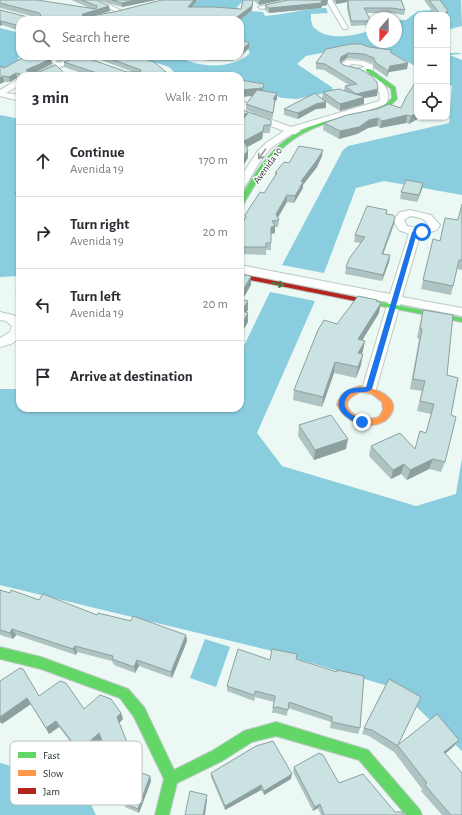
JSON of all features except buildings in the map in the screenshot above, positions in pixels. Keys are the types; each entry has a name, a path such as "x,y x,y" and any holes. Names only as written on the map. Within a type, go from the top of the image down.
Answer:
{"street":[{"path":"95,0 125,11 108,15"},
{"path":"261,7 299,0"},
{"path":"329,0 345,28"},
{"path":"42,72 71,60"},
{"name":"Avenida 10","path":"244,180 268,147 295,132 329,122 377,111 392,102 395,98 393,88 364,70"},
{"path":"0,93 16,84"},
{"path":"0,93 16,97"},
{"path":"244,105 248,108 244,111"},
{"path":"244,114 295,132"},
{"name":"Avenida 10","path":"244,199 273,154 295,132"},
{"path":"369,389 415,232"},
{"path":"244,270 297,284"},
{"path":"244,277 462,312"},
{"path":"394,302 462,320"},
{"path":"0,316 13,319 16,321"},
{"path":"0,343 10,339 16,334"},
{"path":"369,389 381,395 389,404 389,410 386,416 371,423 353,419 342,407 342,400 345,395 351,391 369,389"},
{"path":"0,653 41,664 124,693 140,712 171,779 162,815"},
{"path":"171,779 217,756 249,736 276,729 363,755 416,815"}],"lane":[{"path":"54,60 52,61 59,65"}],"water":[{"path":"198,0 249,0 242,2 237,7 239,10 263,12 265,16 326,8 328,13 311,14 313,27 320,32 335,36 348,36 366,32 366,48 402,48 402,20 406,20 414,14 414,65 387,51 352,47 306,56 297,64 333,88 330,92 297,99 282,98 244,85 244,72 174,72 169,67 145,60 186,60 205,65 225,65 244,60 244,58 250,53 244,46 244,16 173,16"},
{"path":"438,0 461,0 462,26 450,29 450,12 417,12 445,9"},
{"path":"0,28 16,32 16,60 29,62 0,74"},
{"path":"450,53 460,53 461,54 450,55"},
{"path":"450,55 462,60 462,195 384,181 356,188 324,273 282,265 343,150 348,146 449,123 452,86 450,85"},
{"path":"0,115 16,118 16,276 0,277"},
{"path":"270,292 315,301 257,433 282,466 416,506 456,494 462,458 462,751 398,689 268,650 0,585 0,389 16,389 16,412 244,412 244,346"},
{"path":"205,639 230,647 216,687 190,678"},
{"path":"0,763 10,766 10,805 91,805 96,815 0,815"}],"traffic: fast":[{"path":"244,198 269,158 285,142 294,136 330,121 371,113 390,104 395,98 393,88 368,70"},
{"path":"365,301 462,320"},
{"path":"0,653 41,663 124,693 139,712 171,779 162,815"},
{"path":"171,779 217,756 249,736 276,729 363,755 415,815"}],"traffic: slow":[{"path":"360,389 375,392 386,400 388,403 388,410 385,417 378,421 359,421 351,417 345,411 342,405 343,399 349,393 360,389"}],"traffic: jam":[{"path":"244,277 365,301"}],"route":[{"path":"362,422 353,419 346,413 342,407 342,400 345,395 351,391 369,389 415,232 422,232"}]}
